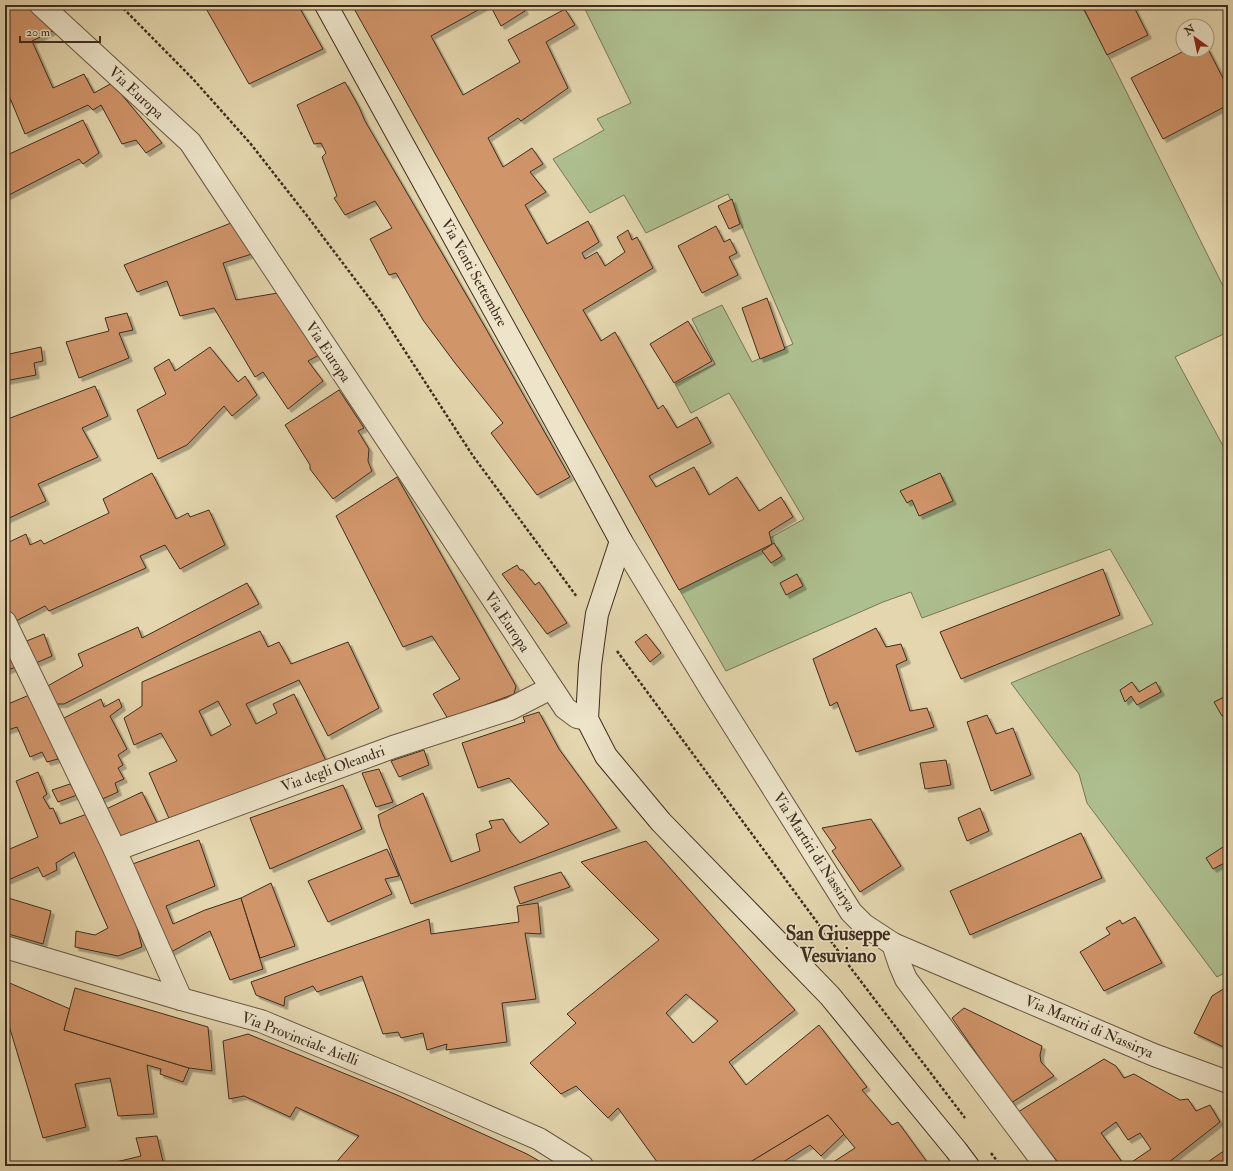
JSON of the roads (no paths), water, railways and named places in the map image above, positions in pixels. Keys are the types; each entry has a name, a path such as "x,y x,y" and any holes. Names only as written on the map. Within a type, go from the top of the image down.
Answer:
{"street":[{"name":"Via Europa","path":"41,5 190,142 551,688 565,708 577,716 587,719"},
{"name":"Via Venti Settembre","path":"326,5 621,541"},
{"path":"621,541 597,614 590,665 587,719 606,756 661,822 830,996 968,1166"},
{"name":"Via Martiri di Nassirya","path":"621,541 712,691 851,912 864,925 893,944 1154,1055 1228,1082"},
{"path":"5,622 115,850 181,999"},
{"name":"Via degli Oleandri","path":"115,850 393,747 510,709 551,688"},
{"path":"893,944 906,979 1046,1166"},
{"name":"Via Provinciale Aielli","path":"5,947 261,1021 440,1096 539,1140 582,1166"}],"district":[{"name":"San Giuseppe Vesuviano","path":"838,945"}]}
